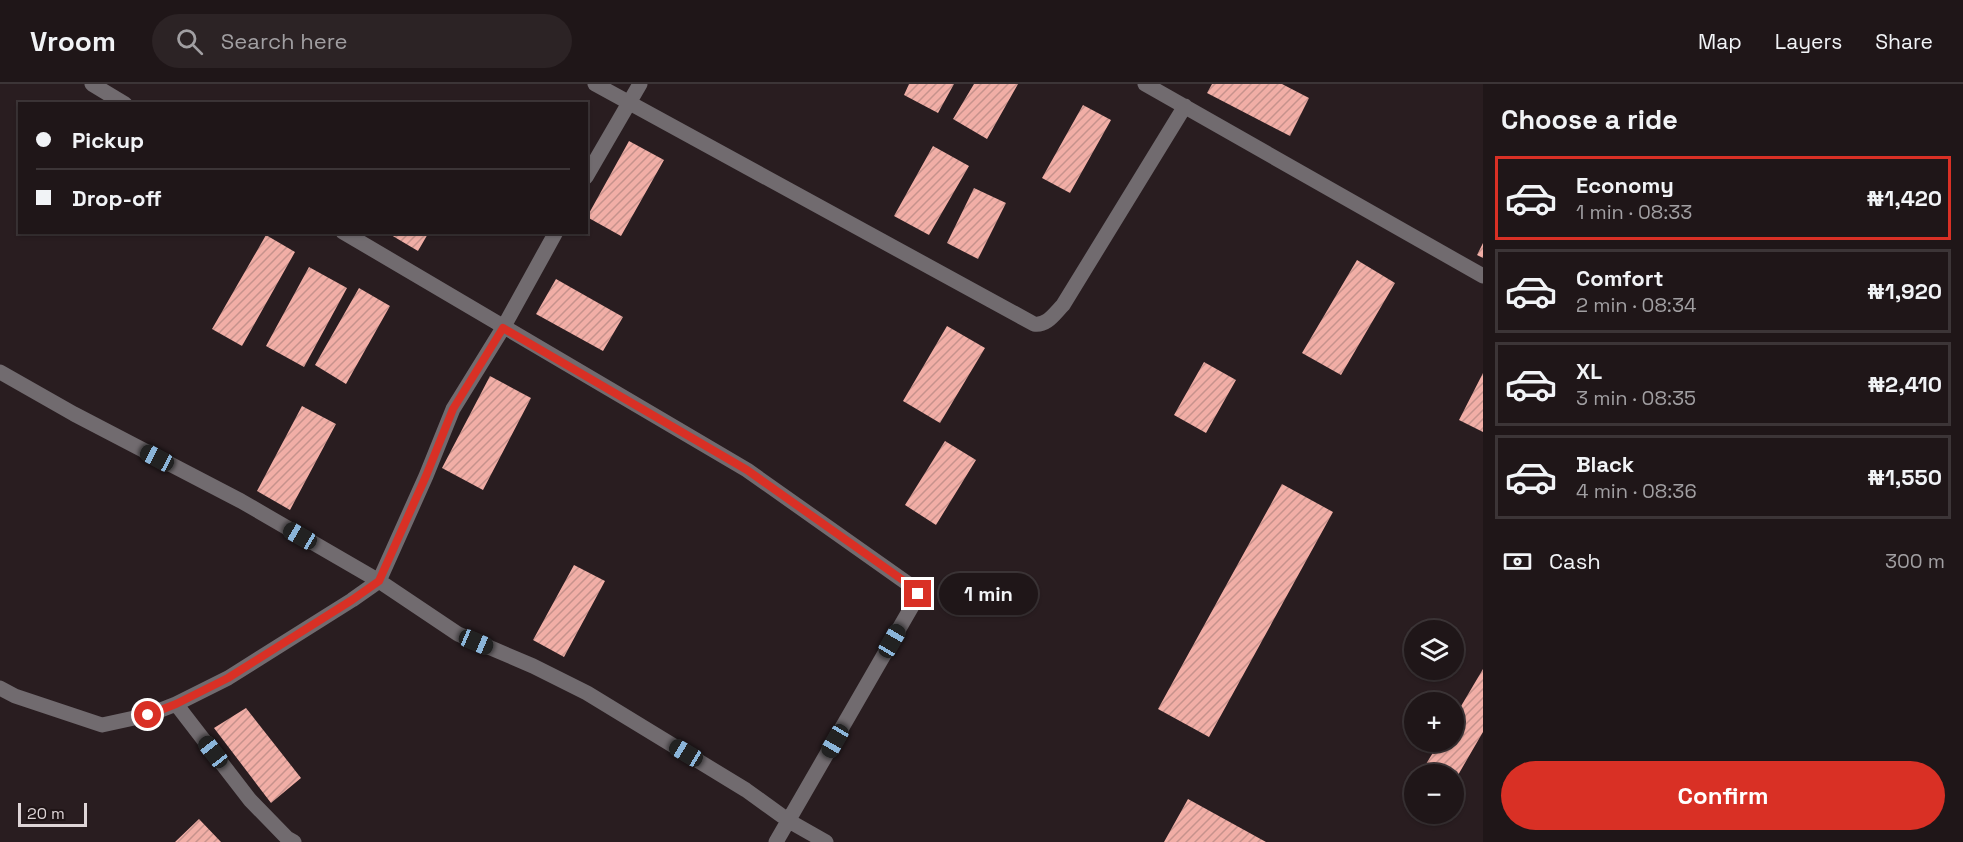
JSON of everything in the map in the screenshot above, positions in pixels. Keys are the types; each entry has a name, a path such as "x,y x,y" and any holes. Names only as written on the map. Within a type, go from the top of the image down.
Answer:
{"street":[{"path":"92,84 122,102"},
{"path":"595,84 1034,324 1040,325 1046,323 1063,305 1185,106"},
{"path":"588,173 640,84"},
{"path":"1145,84 1483,276"},
{"path":"345,234 747,470 914,588 918,594 776,842"},
{"path":"0,688 15,696 102,725 148,715 228,678 379,581 453,409 503,328 555,234"},
{"path":"0,372 241,501 379,581 458,634 533,666 587,693 746,790 789,821 826,842"},
{"path":"176,704 250,800 287,838 294,842"}],"building":[{"path":"909,84 954,84 938,113 904,95"},
{"path":"974,84 1018,84 987,139 953,119"},
{"path":"1212,84 1282,84 1309,98 1290,136 1207,93"},
{"path":"1083,105 1111,120 1070,193 1042,178"},
{"path":"629,141 664,160 621,236 588,218"},
{"path":"933,146 969,166 929,235 894,216"},
{"path":"974,188 1006,203 978,259 947,243"},
{"path":"389,234 428,234 418,251"},
{"path":"266,235 295,252 242,346 212,329"},
{"path":"1483,243 1483,258 1477,255"},
{"path":"1357,260 1395,283 1341,375 1302,353"},
{"path":"309,267 347,288 304,367 266,346"},
{"path":"556,279 623,317 603,351 536,314"},
{"path":"359,288 390,306 346,384 315,365"},
{"path":"947,326 985,348 940,423 903,401"},
{"path":"1204,362 1236,380 1206,433 1174,415"},
{"path":"1483,373 1483,432 1459,420"},
{"path":"490,376 531,398 483,490 442,468"},
{"path":"302,406 336,424 290,510 257,491"},
{"path":"945,441 976,460 936,525 905,505"},
{"path":"1282,484 1333,512 1209,737 1158,709"},
{"path":"574,565 605,581 564,657 533,640"},
{"path":"1483,669 1483,732 1464,765 1426,764 1433,752 1464,752 1464,701"},
{"path":"246,708 301,778 271,803 214,728"},
{"path":"1188,799 1266,842 1164,842"},
{"path":"199,819 221,842 175,842"}],"route":[{"path":"148,715 228,678 379,581 453,409 503,328 747,470 914,588 918,594"}]}
